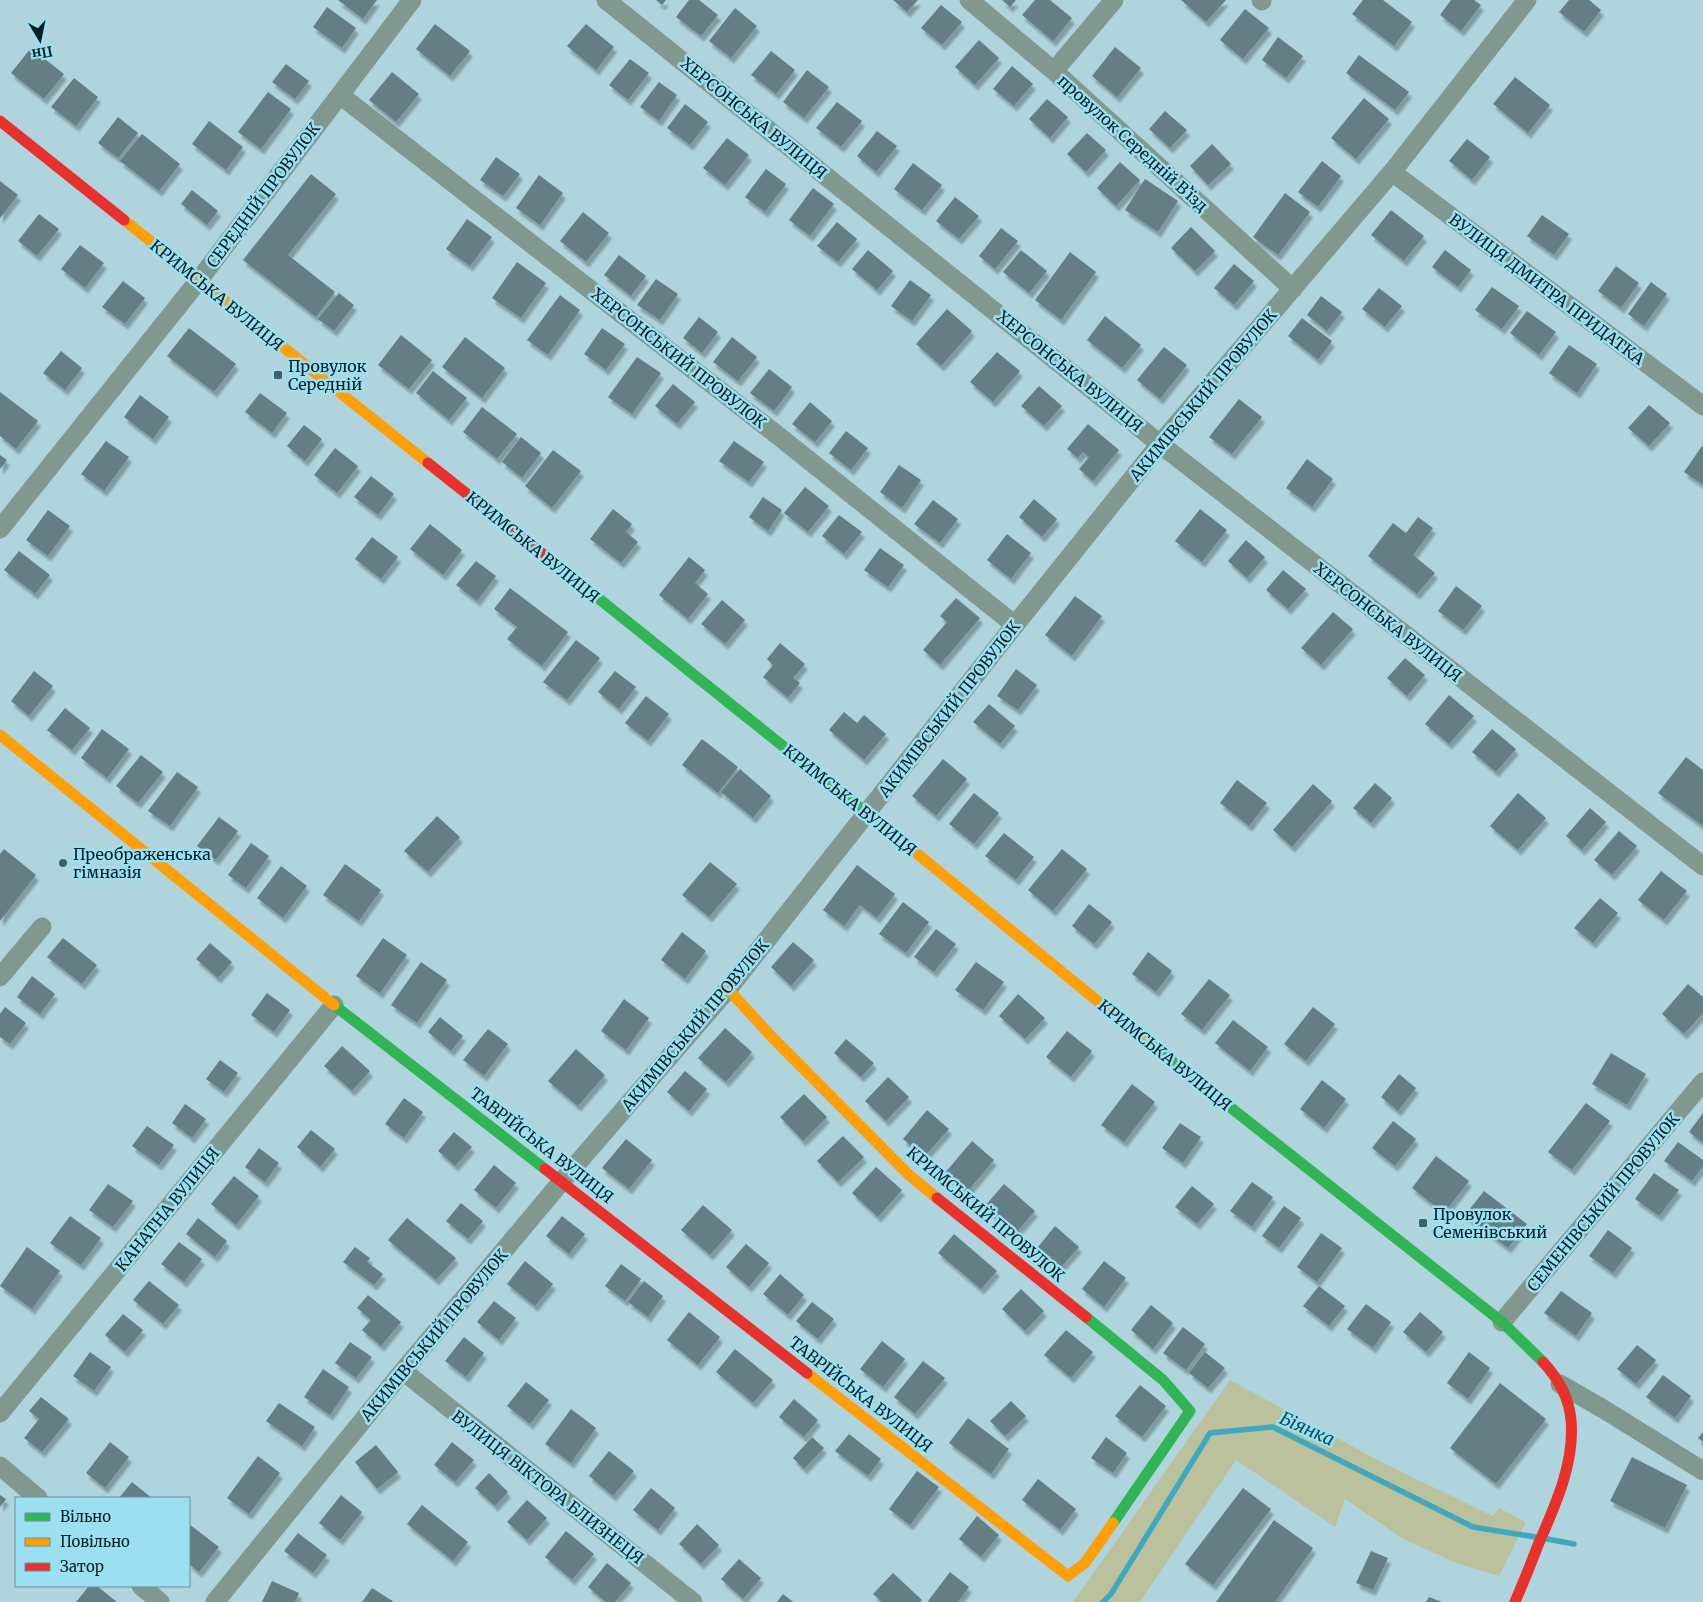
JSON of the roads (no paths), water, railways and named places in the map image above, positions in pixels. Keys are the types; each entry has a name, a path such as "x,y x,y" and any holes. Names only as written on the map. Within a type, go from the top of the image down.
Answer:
{"street":[{"name":"СЕРЕДНІЙ ПРОВУЛОК","path":"0,529 199,280 412,0"},
{"name":"ХЕРСОНСЬКА ВУЛИЦЯ","path":"606,0 1160,444 1703,866"},
{"name":"провулок Середній Вʼїзд","path":"969,0 1054,71 1293,289"},
{"path":"1054,71 1114,0"},
{"name":"АКИМІВСЬКИЙ ПРОВУЛОК","path":"215,1602 562,1181 728,989 1160,444 1392,172 1527,0"},
{"name":"ХЕРСОНСЬКИЙ ПРОВУЛОК","path":"340,95 776,434 1015,625"},
{"name":"КРИМСЬКА ВУЛИЦЯ","path":"0,121 867,813 1144,1039 1502,1322 1546,1364 1560,1384 1703,1471"},
{"name":"ВУЛИЦЯ ДМИТРА ПРИДАТКА","path":"1392,172 1703,406"},
{"name":"ТАВРІЙСЬКА ВУЛИЦЯ","path":"0,735 334,1005 1068,1576"},
{"path":"0,977 42,926"},
{"name":"КРИМСЬКИЙ ПРОВУЛОК","path":"728,989 909,1175 1163,1380 1190,1411 1085,1563 1068,1576"},
{"name":"КАНАТНА ВУЛИЦЯ","path":"0,1414 334,1005"},
{"name":"СЕМЕНІВСЬКИЙ ПРОВУЛОК","path":"1502,1322 1703,1082"},
{"name":"ВУЛИЦЯ ВІКТОРА БЛИЗНЕЦЯ","path":"403,1372 694,1602"},
{"path":"1515,1602 1566,1473 1571,1444 1572,1413 1560,1384"},
{"path":"0,1466 37,1497"},
{"path":"142,1587 160,1602"}],"waterway":[{"name":"Біянка","path":"1103,1602 1111,1594 1210,1433 1273,1427 1473,1527 1536,1537"},
{"name":"Біянка","path":"1547,1539 1574,1544"}],"place":[{"name":"Провулок Середній","path":"278,375"},
{"name":"Преображенська гімназія","path":"63,863"},
{"name":"Провулок Семенівський","path":"1423,1223"}]}
